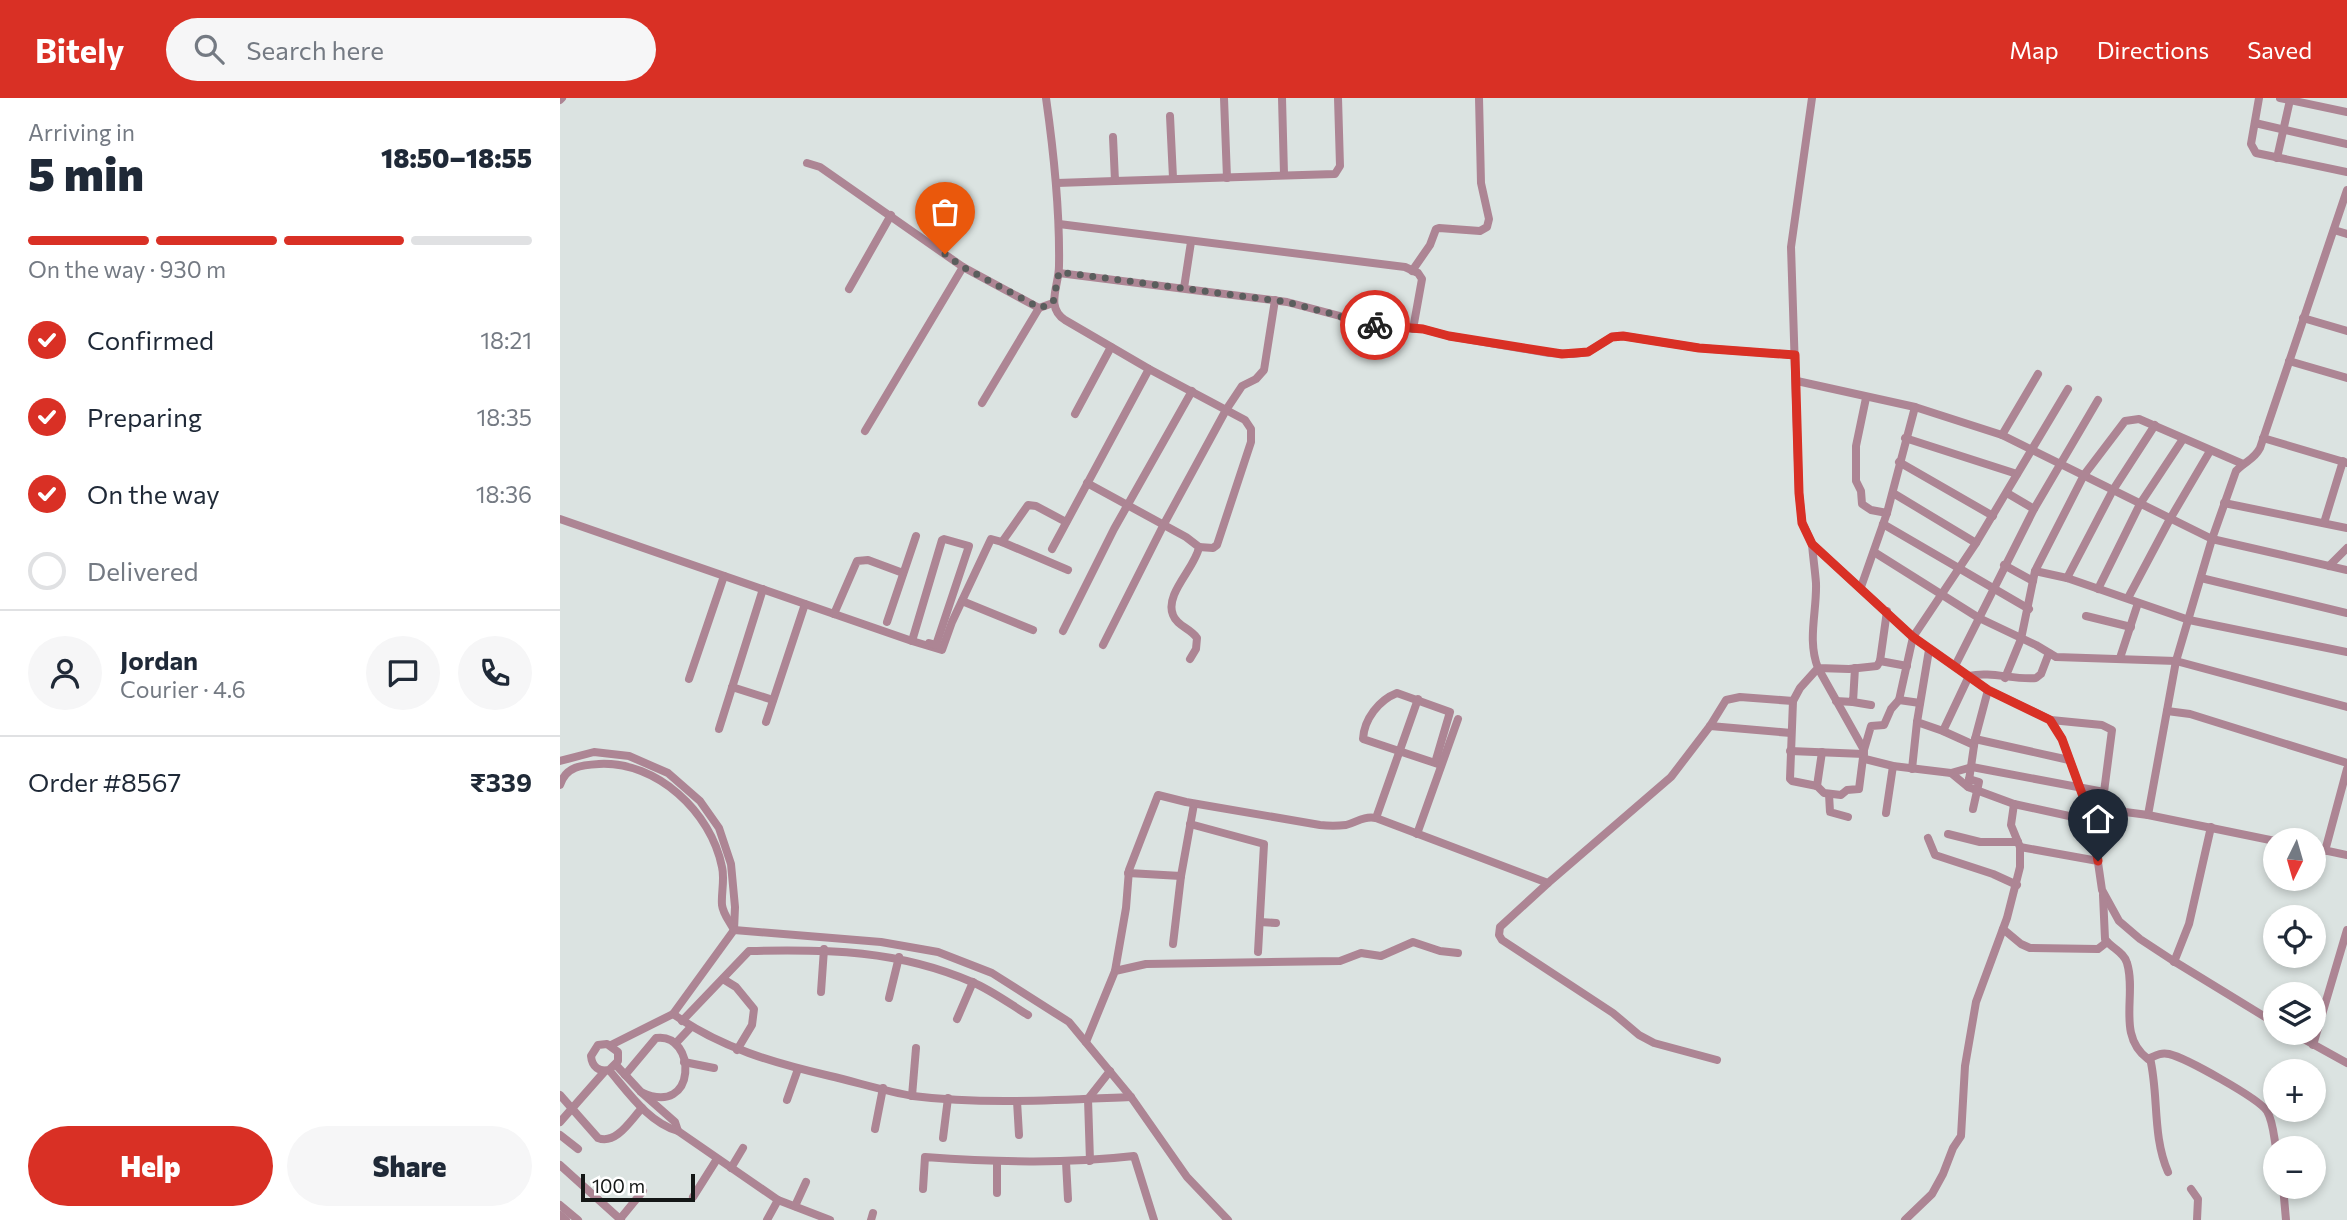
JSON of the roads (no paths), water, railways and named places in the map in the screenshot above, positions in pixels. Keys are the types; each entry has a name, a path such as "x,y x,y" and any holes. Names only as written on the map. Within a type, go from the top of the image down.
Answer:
{"street":[{"path":"1046,98 1057,183 1059,272 1053,303 1058,316 1250,425 1251,442 1217,545 1213,548 1199,547 1164,524 1087,483"},
{"path":"1224,98 1227,178"},
{"path":"1282,98 1284,174"},
{"path":"1057,183 1338,173 1338,98"},
{"path":"1412,271 1430,244 1436,229 1480,231 1487,227 1489,219 1481,183 1479,98"},
{"path":"1812,98 1791,247 1799,493 1802,523 1812,544 1816,583 1811,640 1818,668 1864,755"},
{"path":"2259,98 2251,144 2254,151 2347,172"},
{"path":"2280,98 2346,111"},
{"path":"2277,158 2290,100"},
{"path":"1170,117 1172,178"},
{"path":"2255,123 2347,144"},
{"path":"1112,137 1115,181"},
{"path":"807,163 820,167 963,267 1040,308"},
{"path":"2148,815 2176,661 2212,539 2231,481 2243,464 2255,458 2263,438 2347,191"},
{"path":"849,289 891,215"},
{"path":"1059,224 1405,267 1418,273 1422,279 1413,328"},
{"path":"2334,230 2347,234"},
{"path":"1184,288 1191,242"},
{"path":"865,431 963,267"},
{"path":"1059,272 1275,300 1340,316 1354,324 1413,328 1562,354 1588,352 1612,337 1623,336 1699,348 1795,355"},
{"path":"1103,645 1226,410 1242,386 1256,379 1264,370 1275,300"},
{"path":"982,403 1040,308 1053,303"},
{"path":"2303,318 2347,331"},
{"path":"1075,414 1111,347"},
{"path":"2289,361 2347,378"},
{"path":"1052,549 1149,369"},
{"path":"2002,435 2038,374"},
{"path":"1797,381 1915,407 2002,435 2212,539 2347,570"},
{"path":"1822,752 1817,786 1821,792 1841,796 1847,790 1858,790 1871,726 1884,725 1891,709 1899,700 1913,637 1993,516 2068,389"},
{"path":"1063,631 1127,505 1192,391"},
{"path":"1866,398 1858,432 1856,481 1861,491 1862,504 1887,513"},
{"path":"1955,666 2034,509 2098,400"},
{"path":"1861,587 1893,493 1915,407"},
{"path":"1969,783 1975,742 1990,691 2002,677 2021,639 2035,571 2084,475 2125,421 2138,419 2155,425 2243,464"},
{"path":"2067,578 2113,490 2155,425"},
{"path":"1905,438 2017,474"},
{"path":"2263,438 2345,462 2324,523"},
{"path":"2098,589 2140,505 2183,439"},
{"path":"2129,598 2170,519 2210,451"},
{"path":"1899,462 1993,516"},
{"path":"1893,493 1976,543"},
{"path":"2007,493 2034,509"},
{"path":"2224,503 2347,528"},
{"path":"1002,542 1028,505 1036,506 1066,522"},
{"path":"560,519 942,650 989,541 994,539 1068,570"},
{"path":"1883,524 2029,609"},
{"path":"887,622 916,536"},
{"path":"944,539 969,546 936,645 912,640 942,541 944,539"},
{"path":"1790,751 1864,755 1893,766 1951,773 1972,767 2104,792 2112,730 2102,725 2050,720 1990,691 1913,637 1812,544"},
{"path":"1190,659 1196,649 1197,638 1174,618 1171,605 1181,582 1198,555 1199,547"},
{"path":"2329,566 2347,548"},
{"path":"1874,552 1979,618 2061,658 2176,661 2347,707"},
{"path":"834,614 857,561 868,560 903,573"},
{"path":"2004,565 2033,581"},
{"path":"2035,571 2067,578 2189,620 2347,652"},
{"path":"689,679 724,576"},
{"path":"2202,578 2347,613"},
{"path":"719,729 763,589"},
{"path":"962,601 1033,630"},
{"path":"2120,658 2138,603"},
{"path":"766,722 805,604"},
{"path":"1817,786 1796,783 1790,779 1793,701 1800,688 1818,668 1877,666 1887,611"},
{"path":"2086,615 2131,627"},
{"path":"1912,769 1929,650"},
{"path":"1969,676 1983,673 2002,677 2039,677 2049,653"},
{"path":"1880,661 1907,666"},
{"path":"1853,702 1855,668"},
{"path":"1943,731 1969,676"},
{"path":"733,687 773,700"},
{"path":"1417,834 1438,764 1451,713 1418,699 1394,693 1375,707 1363,739 1438,764"},
{"path":"1717,1060 1654,1043 1639,1035 1613,1013 1502,940 1499,935 1500,927 1671,777 1710,726 1720,707 1730,698 1793,701"},
{"path":"1376,818 1418,699"},
{"path":"1899,700 1920,703"},
{"path":"1836,701 1871,705"},
{"path":"2167,711 2190,714 2347,766 2326,847"},
{"path":"1438,764 1458,719"},
{"path":"2050,720 2062,739 2092,821 2103,895 2103,930 2107,942 2127,961 2131,991 2128,1020 2141,1052 2150,1058 2156,1089 2155,1118 2168,1172"},
{"path":"1917,722 1975,742 2069,760"},
{"path":"1710,726 1791,733"},
{"path":"560,761 594,752 629,756 668,773 701,802 719,828 731,864 734,930 673,1014 611,1045 598,1045 591,1056 596,1068 610,1069 625,1075 675,1122 678,1130"},
{"path":"560,785 563,776 577,765 611,764 648,773 681,795 707,827 723,868 722,908 734,930"},
{"path":"1886,813 1893,766"},
{"path":"1951,773 1969,783 1978,792 2014,804 2092,821"},
{"path":"1973,808 1978,792"},
{"path":"1829,794 1830,812 1848,817"},
{"path":"1086,1042 1115,971 1123,934 1128,873 1158,795 1194,804 1320,825 1350,824 1360,818 1376,818 1548,883"},
{"path":"1174,944 1181,876 1194,804"},
{"path":"1905,1220 1932,1194 1943,1174 1952,1148 1961,1136 1965,1066 1976,1002 2017,885 2019,844 2011,825 2014,804"},
{"path":"2087,807 2148,815 2263,838"},
{"path":"1190,824 1264,844 1258,952"},
{"path":"2174,962 2189,924 2211,827"},
{"path":"1948,834 1980,842 2019,844 2098,861"},
{"path":"1928,838 1934,855 1993,874 2017,885"},
{"path":"2326,851 2347,855"},
{"path":"1128,873 1181,876"},
{"path":"2103,895 2119,920 2140,939 2263,1016"},
{"path":"1260,922 1276,923"},
{"path":"2003,929 2030,948 2098,949 2107,942"},
{"path":"734,930 881,942 938,952 992,972 1069,1021 1131,1097 1187,1177 1228,1220"},
{"path":"2326,1001 2347,930"},
{"path":"1115,971 1146,964 1340,961 1361,953 1381,956 1413,942 1440,951 1458,953"},
{"path":"682,1021 749,951 824,949 900,957 972,982 1028,1014"},
{"path":"821,992 824,949"},
{"path":"889,998 900,957"},
{"path":"723,979 736,987 754,1009 752,1024 737,1050"},
{"path":"957,1019 972,982"},
{"path":"673,1014 691,1027 737,1050 798,1069 912,1096 1017,1101 1131,1097"},
{"path":"676,1043 691,1027"},
{"path":"625,1075 656,1038 665,1037 676,1043 682,1051 684,1062 684,1079 680,1089 672,1096 660,1099 641,1092"},
{"path":"560,1122 610,1069 618,1052 611,1045"},
{"path":"2313,1045 2347,1063"},
{"path":"912,1096 916,1048"},
{"path":"2150,1058 2157,1054 2168,1054 2220,1079 2258,1103 2267,1111 2273,1136"},
{"path":"684,1062 714,1068"},
{"path":"610,1069 642,1108 667,1128 678,1130 778,1200 830,1220"},
{"path":"787,1100 798,1069"},
{"path":"1090,1161 1088,1099 1110,1071"},
{"path":"875,1129 883,1088"},
{"path":"560,1095 598,1138 609,1140 642,1108"},
{"path":"943,1138 948,1098"},
{"path":"1017,1101 1019,1135"},
{"path":"560,1135 578,1149"},
{"path":"731,1168 743,1148"},
{"path":"923,1189 925,1157 997,1163 1090,1161 1134,1156 1154,1220"},
{"path":"693,1197 718,1159"},
{"path":"1066,1162 1069,1199"},
{"path":"997,1163 997,1193"},
{"path":"560,1165 620,1219 643,1191"},
{"path":"795,1206 806,1182"},
{"path":"2191,1189 2197,1199 2197,1220"},
{"path":"2284,1199 2286,1220"},
{"path":"767,1220 778,1200"},
{"path":"560,1205 578,1220"},
{"path":"560,1215 566,1220"}]}
